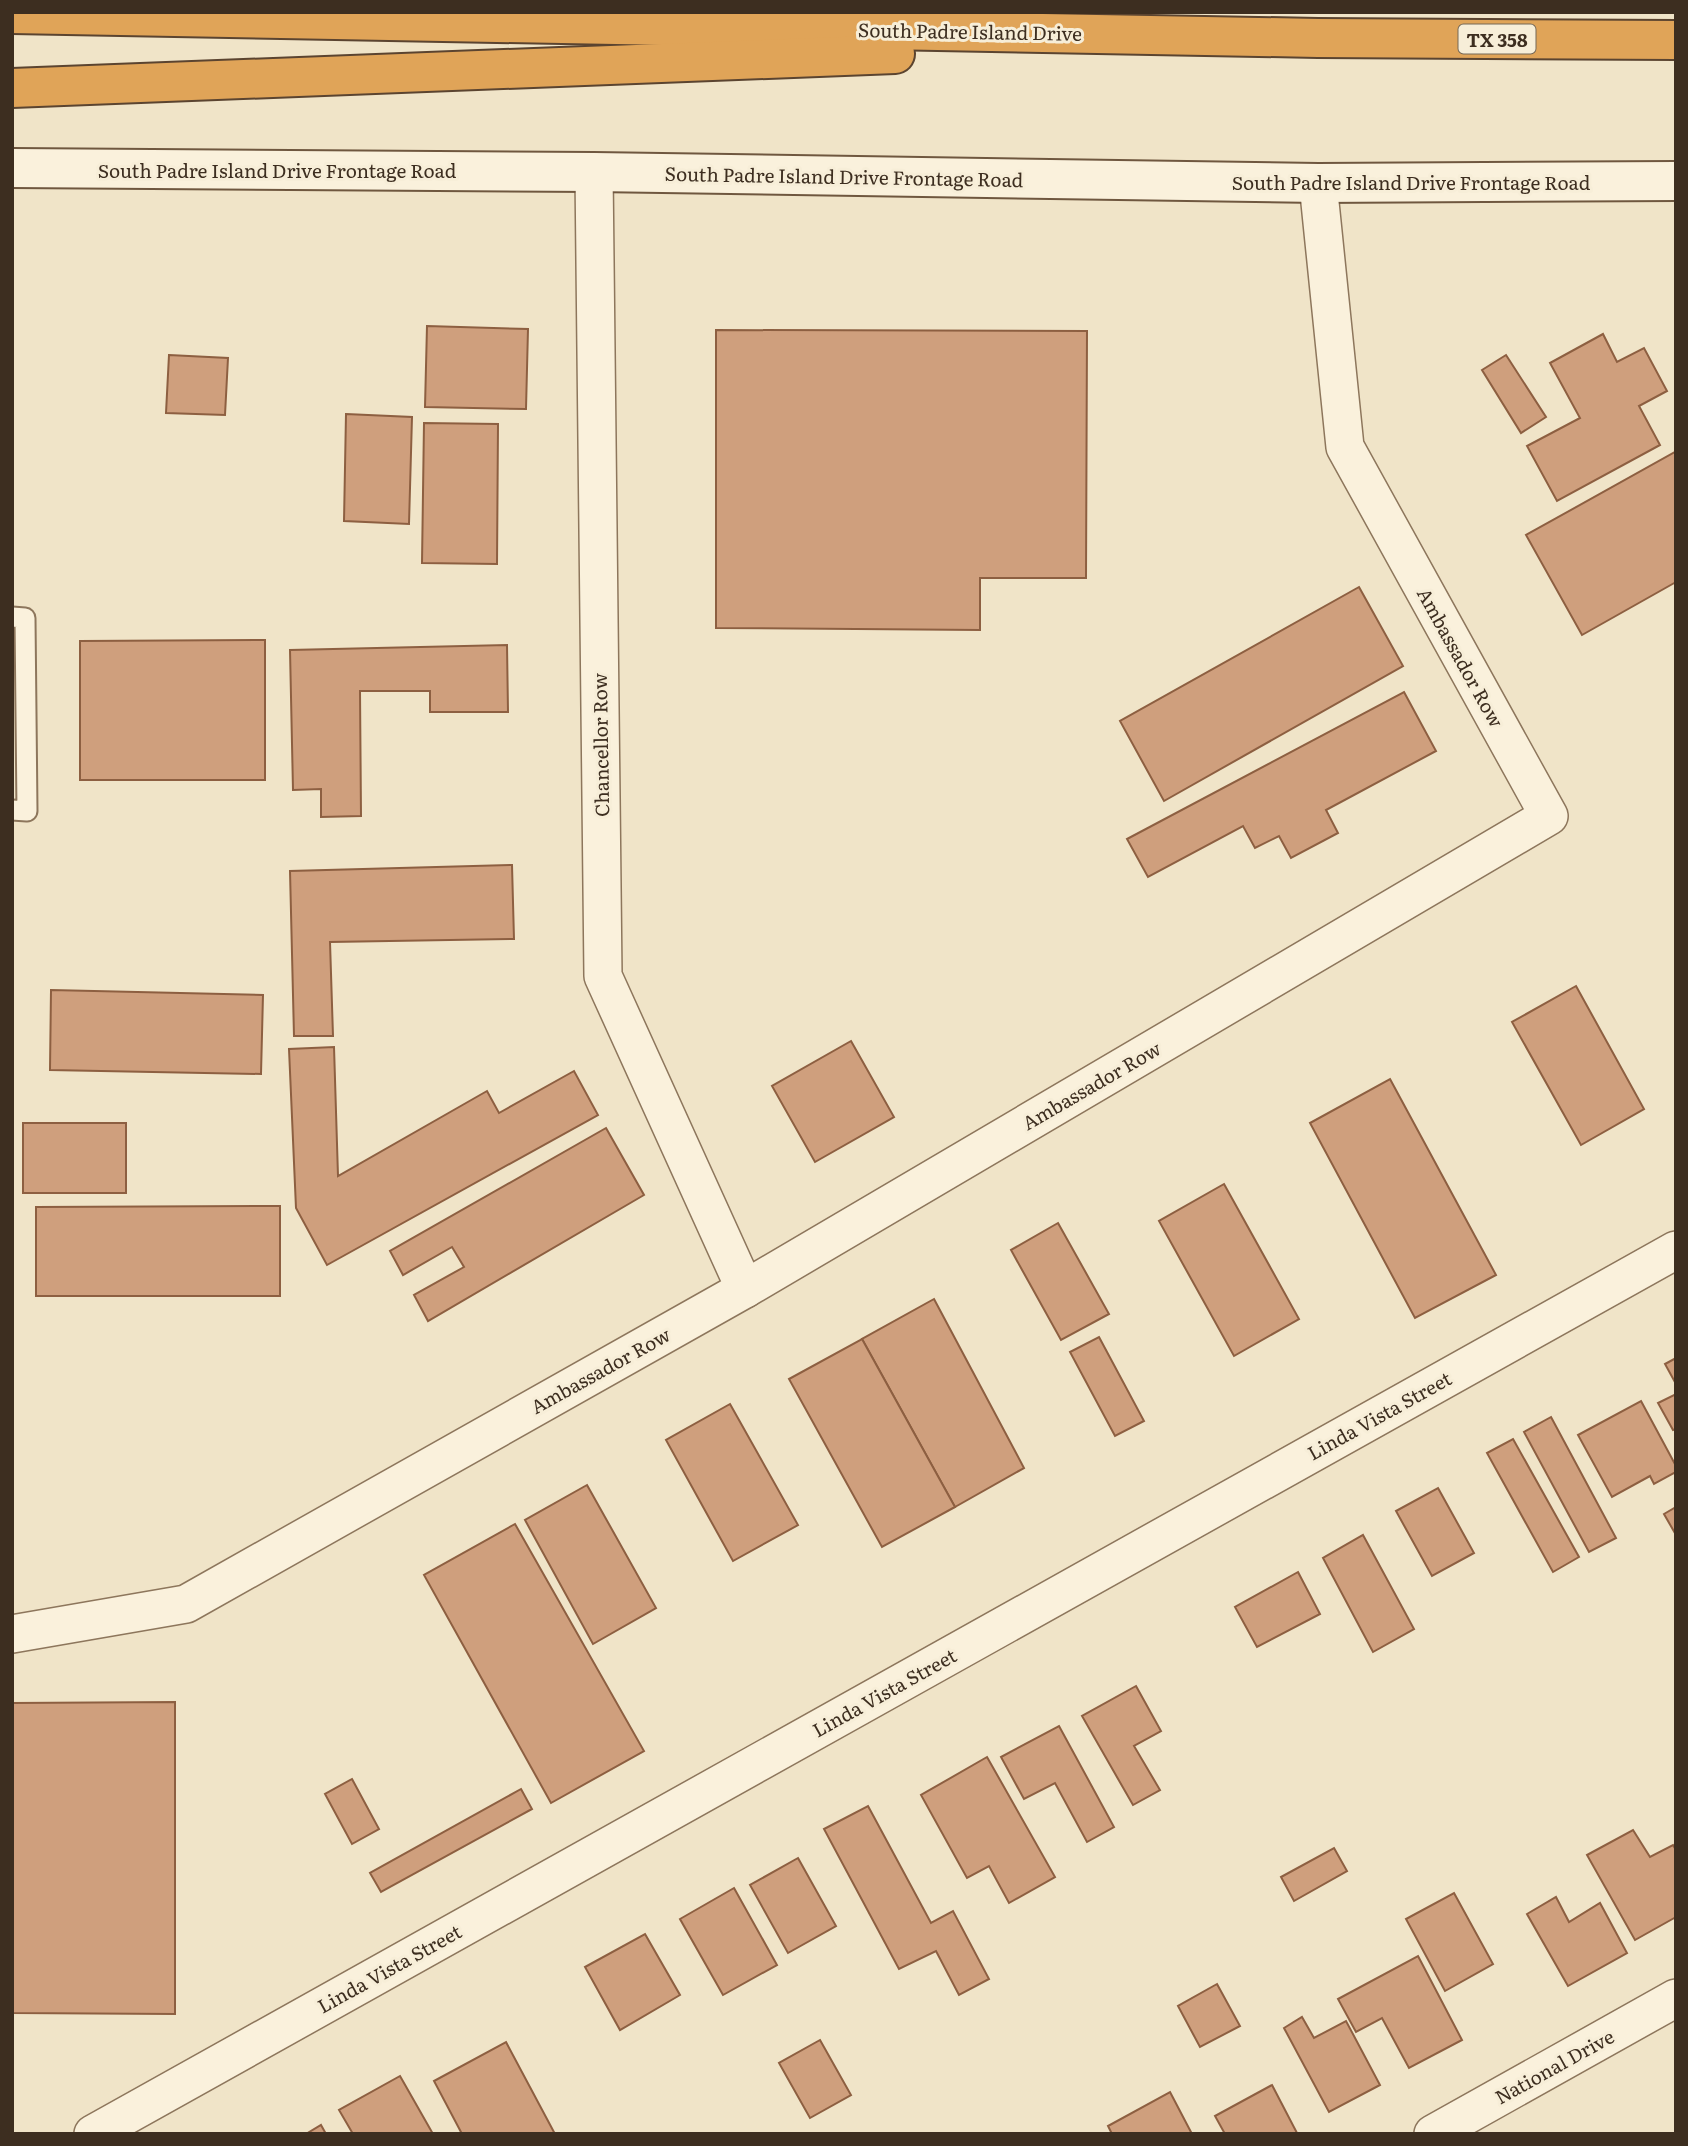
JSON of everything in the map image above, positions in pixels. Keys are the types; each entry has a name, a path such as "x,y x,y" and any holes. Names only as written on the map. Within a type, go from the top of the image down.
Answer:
{"highway":[{"name":"South Padre Island Drive","path":"12,14 1318,38 1676,40"},
{"path":"12,88 1318,38"}],"main road":[{"name":"South Padre Island Drive Frontage Road","path":"12,168 594,172 1318,183 1676,181"}],"street":[{"name":"Chancellor Row","path":"594,172 603,976 744,1289"},
{"name":"Ambassador Row","path":"12,1634 186,1604 744,1289 1549,816 1345,447 1318,183"},
{"name":"Linda Vista Street","path":"93,2134 1676,1250"},
{"name":"National Drive","path":"1433,2134 1676,1998"}],"lane":[{"path":"12,617 24,618 27,811 12,810"}],"building":[{"path":"427,326 528,329 526,409 425,407"},
{"path":"716,330 1087,331 1086,578 980,578 980,630 716,628"},
{"path":"1603,334 1617,362 1644,348 1667,391 1639,406 1660,445 1557,501 1527,446 1580,418 1550,363"},
{"path":"169,355 228,358 225,415 166,413"},
{"path":"1506,355 1546,417 1521,433 1482,370"},
{"path":"346,414 412,417 409,524 344,521"},
{"path":"424,423 498,424 497,564 422,563"},
{"path":"1675,452 1676,582 1582,635 1526,535"},
{"path":"1359,587 1403,666 1164,801 1120,721"},
{"path":"265,640 265,780 80,780 80,641"},
{"path":"507,645 508,712 430,712 430,691 360,691 361,816 321,817 321,789 293,790 290,650"},
{"path":"1404,692 1436,751 1326,810 1338,833 1291,858 1279,836 1255,848 1243,826 1148,877 1127,839"},
{"path":"512,865 514,939 330,942 333,1036 294,1036 290,871"},
{"path":"1576,986 1644,1109 1581,1145 1512,1022"},
{"path":"51,990 263,995 261,1074 50,1070"},
{"path":"851,1041 894,1117 815,1162 772,1086"},
{"path":"334,1047 338,1176 487,1091 499,1113 574,1071 598,1115 327,1265 296,1208 289,1049"},
{"path":"1390,1079 1496,1275 1415,1318 1310,1123"},
{"path":"23,1123 126,1123 126,1193 23,1193"},
{"path":"606,1128 644,1195 428,1321 414,1295 464,1267 452,1247 403,1275 390,1251"},
{"path":"1224,1184 1299,1319 1234,1356 1159,1221"},
{"path":"280,1206 280,1296 36,1296 36,1207"},
{"path":"1058,1223 1109,1314 1061,1340 1011,1250"},
{"path":"934,1299 1024,1468 955,1507 862,1339"},
{"path":"1099,1337 1144,1421 1115,1436 1070,1352"},
{"path":"862,1339 955,1507 882,1547 789,1379"},
{"path":"1676,1358 1676,1384 1665,1364"},
{"path":"1676,1394 1676,1429 1673,1430 1658,1403"},
{"path":"1641,1401 1676,1466 1676,1472 1654,1484 1650,1476 1612,1497 1578,1435"},
{"path":"730,1404 798,1525 733,1561 666,1440"},
{"path":"1551,1417 1616,1538 1589,1552 1524,1432"},
{"path":"1513,1439 1579,1557 1553,1572 1487,1453"},
{"path":"587,1485 656,1608 593,1644 525,1520"},
{"path":"1438,1488 1474,1553 1432,1576 1396,1511"},
{"path":"1676,1507 1676,1535 1664,1514"},
{"path":"515,1524 644,1751 551,1803 424,1575"},
{"path":"1363,1535 1414,1629 1373,1652 1323,1558"},
{"path":"1298,1572 1320,1614 1257,1647 1235,1607"},
{"path":"1136,1686 1161,1731 1134,1746 1160,1790 1133,1805 1082,1716"},
{"path":"175,1702 175,2014 12,2013 12,1703"},
{"path":"1059,1726 1114,1827 1087,1842 1055,1783 1024,1799 1001,1757"},
{"path":"987,1757 1055,1877 1009,1903 989,1866 967,1878 921,1795"},
{"path":"352,1779 379,1829 352,1844 325,1794"},
{"path":"521,1789 532,1809 381,1892 370,1873"},
{"path":"868,1806 931,1923 953,1911 989,1979 959,1995 936,1951 899,1969 824,1829"},
{"path":"1633,1830 1650,1857 1673,1845 1676,1850 1676,1917 1635,1940 1587,1855"},
{"path":"1334,1848 1347,1871 1294,1901 1281,1877"},
{"path":"798,1858 836,1926 788,1953 750,1885"},
{"path":"734,1888 777,1965 723,1995 680,1919"},
{"path":"1454,1893 1493,1964 1445,1991 1406,1919"},
{"path":"1556,1897 1569,1922 1600,1903 1627,1953 1568,1986 1527,1914"},
{"path":"645,1934 680,1995 620,2030 585,1967"},
{"path":"1418,1956 1462,2040 1409,2068 1382,2018 1356,2032 1338,1999"},
{"path":"1217,1984 1240,2026 1200,2047 1178,2006"},
{"path":"1302,2017 1314,2038 1346,2021 1380,2085 1329,2112 1284,2028"},
{"path":"820,2040 851,2095 810,2118 779,2063"},
{"path":"506,2042 555,2134 462,2134 434,2081"},
{"path":"400,2076 433,2134 353,2134 339,2110"},
{"path":"1272,2085 1297,2133 1225,2134 1215,2116"},
{"path":"1170,2092 1192,2134 1112,2134 1108,2126"},
{"path":"321,2125 326,2134 306,2134"}]}
